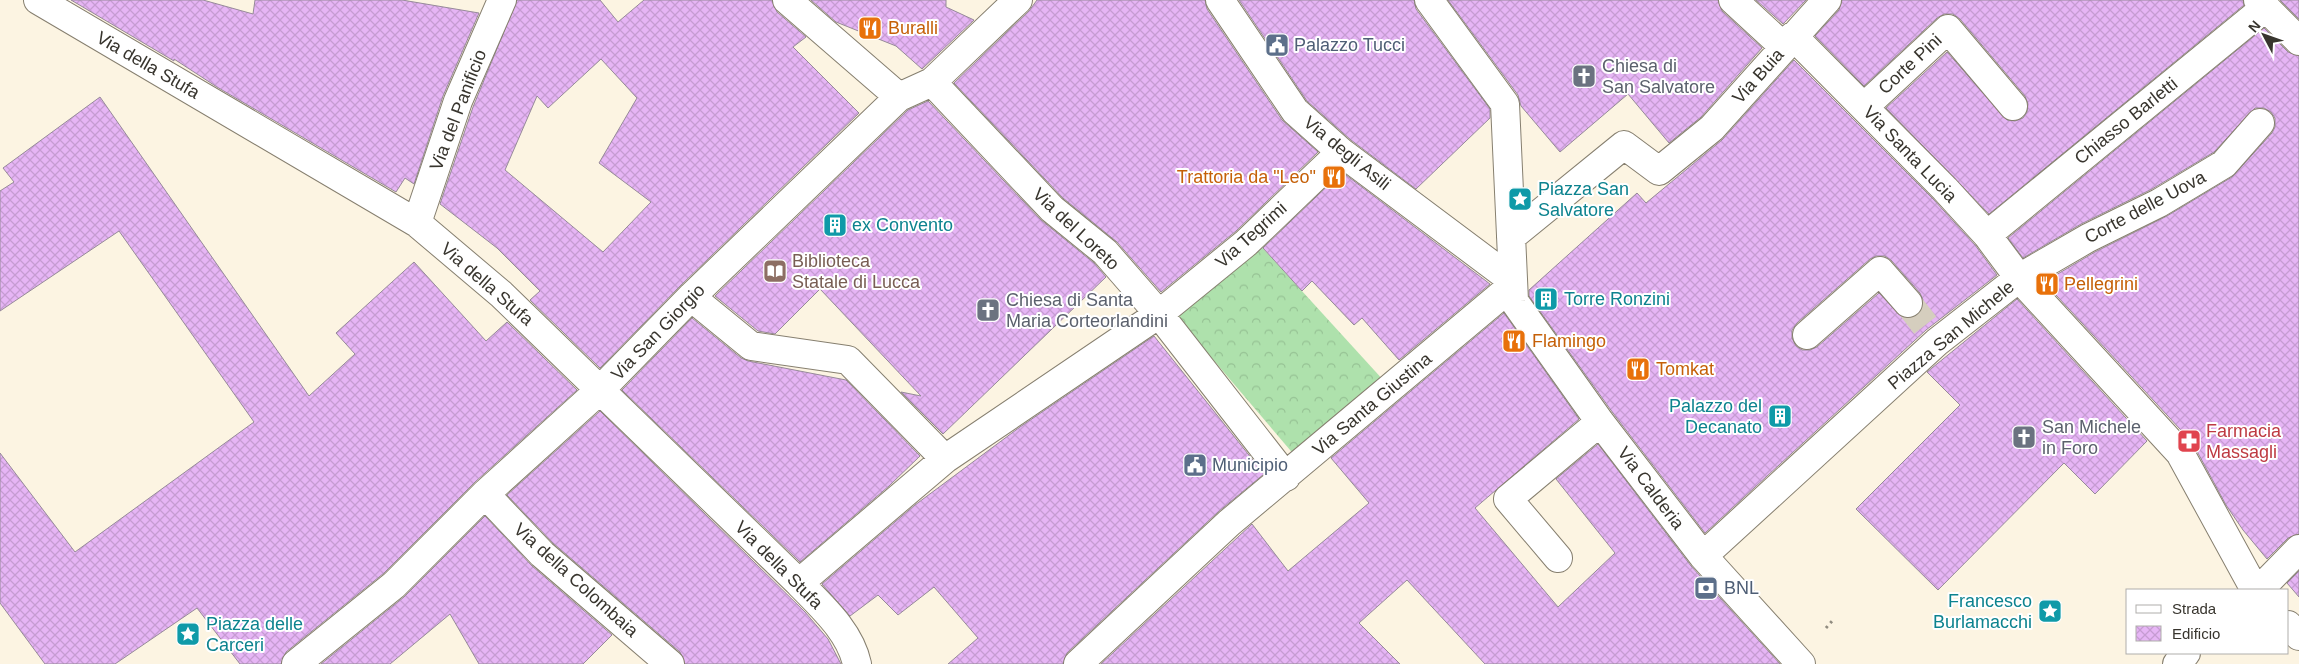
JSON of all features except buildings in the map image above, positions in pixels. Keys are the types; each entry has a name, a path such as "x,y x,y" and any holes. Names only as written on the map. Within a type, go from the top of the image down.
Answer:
{"street":[{"name":"Via della Stufa","path":"38,0 417,223 502,294 799,583 826,611 847,638 857,664"},
{"path":"787,0 899,97"},
{"name":"Via San Giorgio","path":"296,664 394,585 486,494 601,389 691,297 899,97 932,82 1018,0"},
{"name":"Via degli Asili","path":"1220,0 1294,111 1341,152 1410,202 1513,289"},
{"path":"1429,0 1505,104 1513,289"},
{"name":"Via Santa Lucia","path":"1733,0 1788,42 1864,107 1945,188 1987,235 2019,278"},
{"name":"Via Buia","path":"1511,237 1624,145 1659,171 1712,128 1827,0"},
{"name":"Via del Panificio","path":"417,223 458,101 497,1"},
{"path":"2262,4 2299,41"},
{"name":"Chiasso Barletti","path":"1987,235 2262,4"},
{"name":"Corte Pini","path":"1864,107 1948,29 2013,106"},
{"name":"Via del Loreto","path":"932,82 1052,209 1105,252 1159,314 1286,477"},
{"name":"Corte delle Uova","path":"2019,278 2088,238 2159,203 2224,164 2260,123"},
{"name":"Via Tegrimi","path":"799,583 945,459 1159,314 1246,243 1341,152"},
{"path":"1807,335 1880,272 1908,303"},
{"name":"Piazza San Michele","path":"1703,556 1937,340 2019,278 2180,453 2254,589"},
{"name":"Via Calderia","path":"1513,289 1600,422 1703,556 1801,664"},
{"name":"Via Santa Giustina","path":"1078,664 1221,529 1513,289"},
{"path":"691,297 751,346 848,360 945,459"},
{"path":"1558,558 1508,499 1600,422"},
{"name":"Via della Colombaia","path":"486,494 542,554 670,664"},
{"path":"2260,589 2299,549"},
{"path":"2289,626 2299,636"},
{"path":"2177,664 2185,654"},
{"path":"2196,654 2204,664"}],"path":[{"path":"1826,628 1833,620"}],"green space":[{"path":"1259,244 1385,382 1296,457 1176,316"}],"tunnel":[{"path":"1908,303 1936,339"}],"place":[{"name":"Buralli","path":"870,28"},
{"name":"Palazzo Tucci","path":"1277,45"},
{"name":"Chiesa di San Salvatore","path":"1584,76"},
{"name":"Trattoria da \"Leo\"","path":"1334,177"},
{"name":"Piazza San Salvatore","path":"1520,199"},
{"name":"ex Convento","path":"835,225"},
{"name":"Biblioteca Statale di Lucca","path":"775,271"},
{"name":"Pellegrini","path":"2047,284"},
{"name":"Torre Ronzini","path":"1546,299"},
{"name":"Chiesa di Santa Maria Corteorlandini","path":"988,310"},
{"name":"Flamingo","path":"1514,341"},
{"name":"Tomkat","path":"1638,369"},
{"name":"Palazzo del Decanato","path":"1780,416"},
{"name":"San Michele in Foro","path":"2024,437"},
{"name":"Farmacia Massagli","path":"2189,441"},
{"name":"Municipio","path":"1195,465"},
{"name":"BNL","path":"1706,588"},
{"name":"Francesco Burlamacchi","path":"2050,611"},
{"name":"Piazza delle Carceri","path":"188,634"}]}
